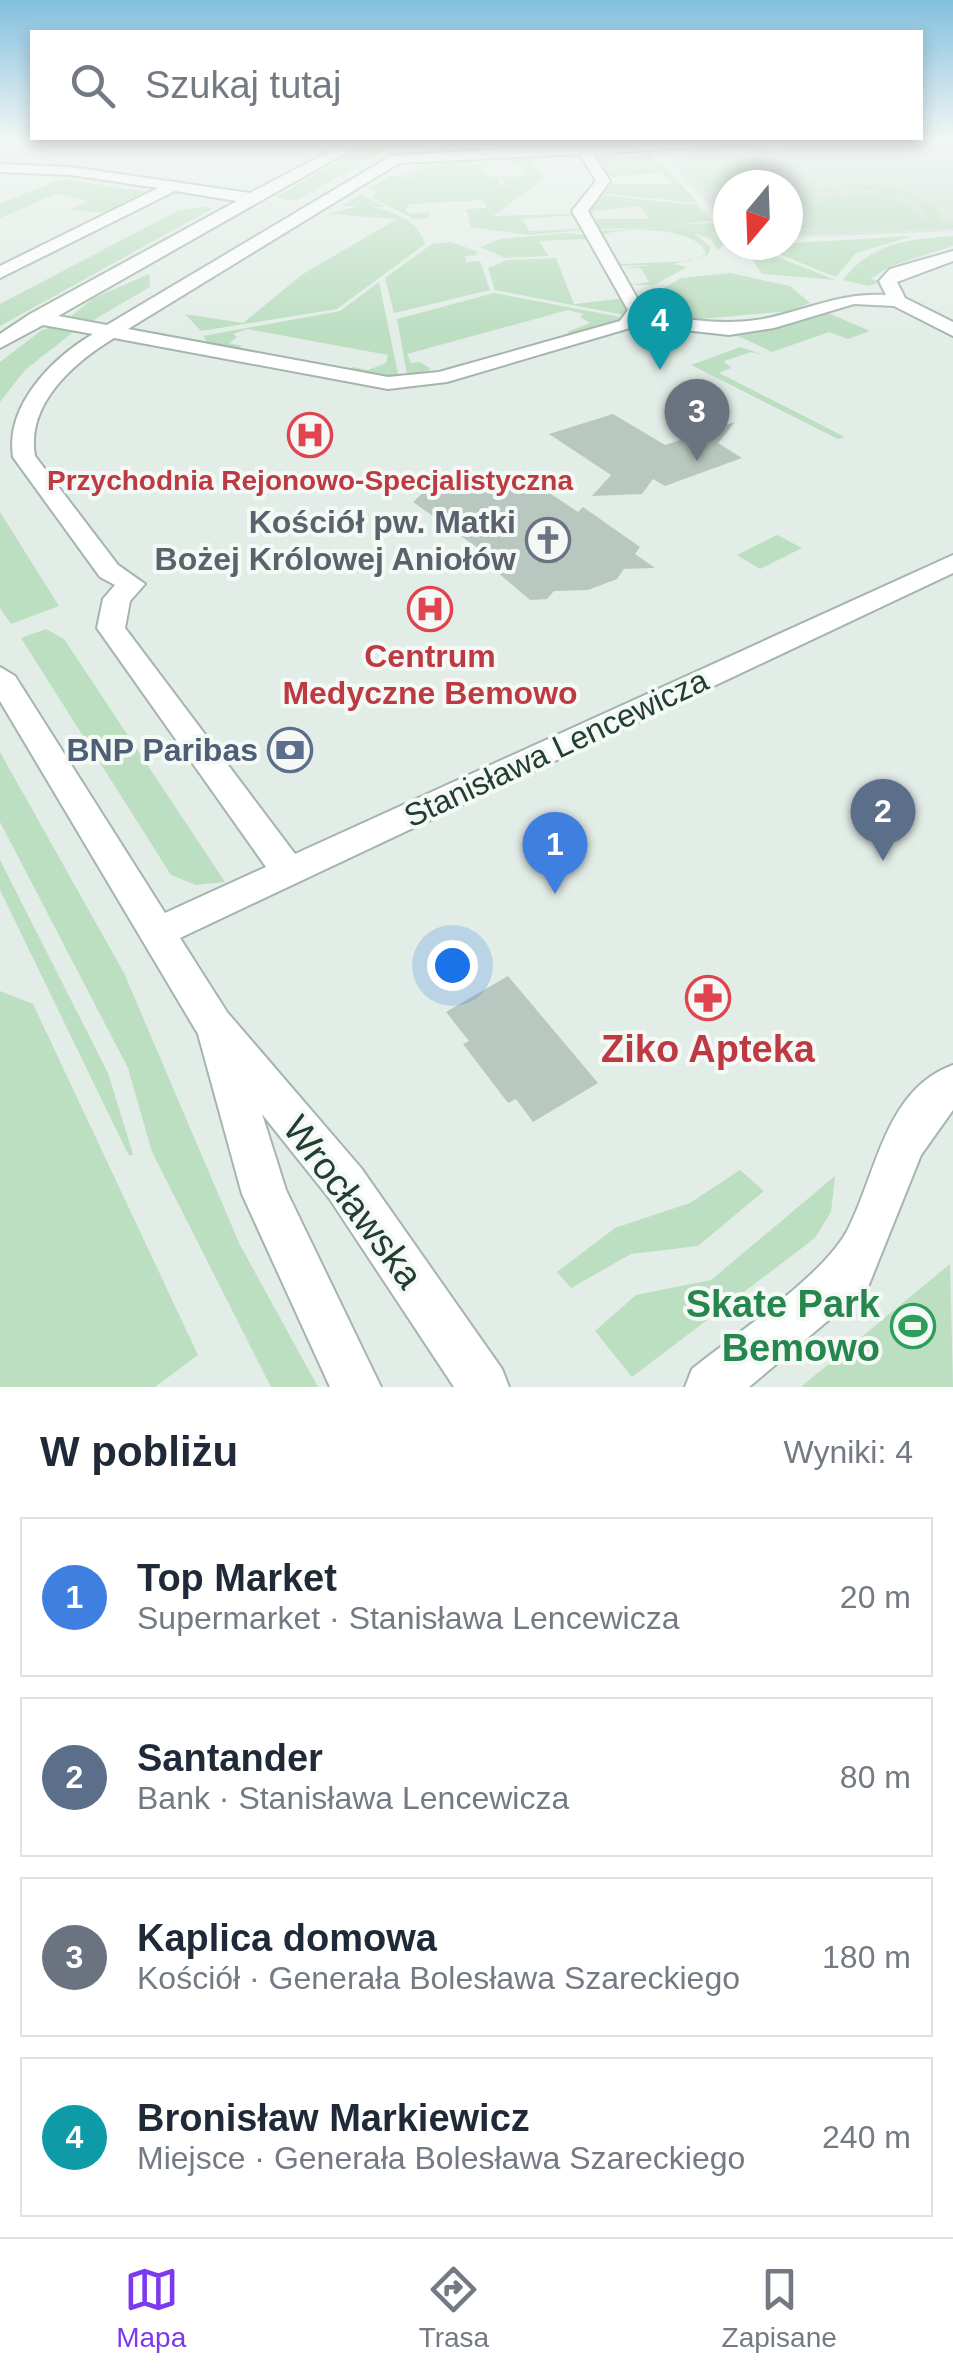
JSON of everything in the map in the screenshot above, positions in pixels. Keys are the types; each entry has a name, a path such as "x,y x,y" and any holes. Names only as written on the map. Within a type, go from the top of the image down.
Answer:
{"street":[{"path":"0,273 138,205"},
{"path":"0,342 239,205"},
{"path":"298,205 314,207"},
{"path":"289,872 111,628 116,601 132,584 110,571 33,472 22,448 28,414 43,388 64,364 109,330 318,205"},
{"path":"585,205 580,212 638,310 636,318"},
{"path":"898,301 888,281 896,273 953,256"},
{"path":"37,318 348,376 412,383 636,318 729,329 767,324 853,298 898,301 953,330"},
{"name":"Stanisława Lencewicza","path":"160,932 953,564"},
{"name":"Wrocławska","path":"0,677 214,1024 345,1183 484,1387"},
{"name":"Wrocławska","path":"214,1024 265,1194 355,1379"},
{"path":"710,1387 851,1270 867,1244 902,1142 925,1104 953,1082"}],"shaded area":[{"path":"803,205 953,205 953,231 803,237"}],"green space":[{"path":"0,205 31,205 0,218"},
{"path":"81,205 123,205 107,213 70,210"},
{"path":"381,205 385,207 374,207 412,224 425,244 337,309 201,331 185,314 243,323 303,274 397,219 328,214 359,206 342,206"},
{"path":"386,205 409,205 405,210 411,214 429,212 429,218 414,219"},
{"path":"485,205 509,205 493,216 571,214 575,215 522,219 529,231 579,229 578,225 582,230 529,235 471,227 466,209 487,208"},
{"path":"591,205 697,205 712,221 670,225 713,223 713,243 694,233 711,247 708,255 696,258 706,254 700,245 674,233 640,230 600,236 597,231 660,228 596,229 589,219 649,219 639,206 586,212"},
{"path":"803,205 905,205 929,222 916,205 931,205 943,223 953,223 953,228 803,234 803,230 898,225 803,228"},
{"path":"213,208 0,326 0,304 179,210"},
{"path":"585,235 588,239 539,241 549,256 505,258 480,247 500,239"},
{"path":"913,236 856,253 836,277 794,260 803,260 803,242"},
{"path":"953,236 953,246 891,266 870,279 883,281 868,286 843,280 865,258 892,245"},
{"path":"451,242 476,251 477,255 465,256 466,262 480,261 490,290 394,313 385,278 432,244"},
{"path":"556,258 574,304 627,298 632,310 624,315 495,290 488,268 507,260"},
{"path":"614,259 622,264 684,261 673,264 687,267 654,285 630,285 649,282 641,268 624,268 650,265 617,266"},
{"path":"752,260 785,260 835,280 762,274"},
{"path":"730,273 790,286 810,303 789,311 690,320 679,319 659,300 659,291 681,278"},
{"path":"149,274 150,287 90,322 70,317 94,298"},
{"path":"379,282 399,379 347,373 353,367 368,370 386,363 388,355 247,329 233,334 237,337 229,343 242,346 235,351 211,347 203,336 340,311"},
{"path":"494,293 626,318 576,336 567,332 590,323 580,317 583,314 568,310 407,354 411,363 420,362 431,369 421,373 427,377 408,380 397,319"},
{"path":"821,310 870,331 848,339 829,332 772,352 730,332"},
{"path":"42,330 76,330 25,370 0,402 0,362"},
{"path":"740,347 764,355 751,352 724,361 731,368 719,373 845,437 838,439 691,365"},
{"path":"0,512 59,606 11,624 0,608"},
{"path":"777,535 802,548 760,569 737,555"},
{"path":"46,629 64,639 225,882 196,885 171,875 21,638"},
{"path":"0,752 124,973 240,1245 318,1387 271,1387 152,1152 128,1068 0,822"},
{"path":"0,860 108,1073 133,1154 129,1156 0,890"},
{"path":"0,991 33,1004 198,1355 155,1387 0,1387"},
{"path":"740,1170 764,1191 698,1246 631,1254 571,1288 557,1272 615,1228 690,1203"},
{"path":"835,1176 831,1212 815,1238 632,1377 595,1331 636,1295 711,1280"},
{"name":"Skate Park Bemowo","path":"950,1264 953,1387 802,1386"}],"building":[{"path":"613,414 665,445 735,422 718,443 742,458 665,486 653,479 642,494 592,496 611,475 549,434"},
{"name":"Kościół pw. Matki Bożej Królowej Aniołów","path":"530,480 578,512 583,507 640,547 635,554 655,568 624,569 617,579 588,590 554,591 547,599 530,600 496,571 502,565 413,502 429,487"},
{"path":"508,976 598,1083 533,1122 516,1099 508,1103 463,1044 469,1041 446,1012"}],"place":[{"name":"Bronisław Markiewicz","path":"660,370"},
{"name":"Przychodnia Rejonowo-Specjalistyczna","path":"310,435"},
{"name":"Kaplica domowa","path":"697,461"},
{"name":"Kościół pw. Matki Bożej Królowej Aniołów","path":"548,540"},
{"name":"Centrum Medyczne Bemowo","path":"430,609"},
{"name":"BNP Paribas","path":"290,750"},
{"name":"Santander","path":"883,861"},
{"name":"Top Market","path":"555,894"},
{"name":"Ziko Apteka","path":"708,998"},
{"name":"Skate Park Bemowo","path":"913,1326"}]}
